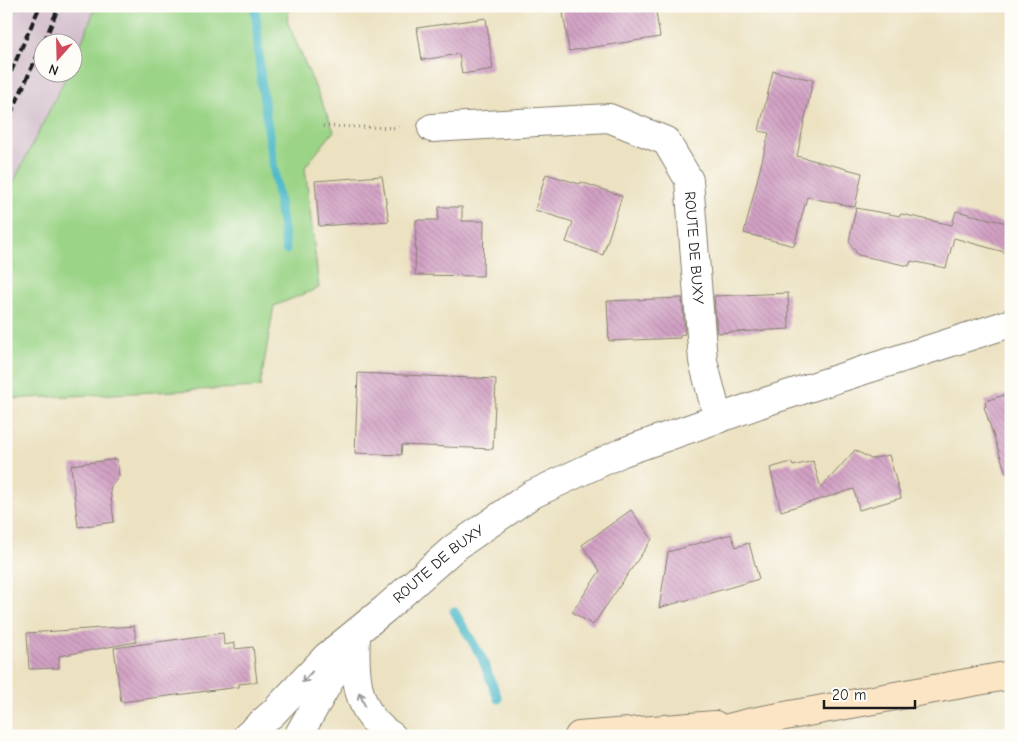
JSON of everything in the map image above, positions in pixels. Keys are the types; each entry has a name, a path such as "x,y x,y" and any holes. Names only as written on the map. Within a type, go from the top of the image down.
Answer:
{"main road":[{"path":"697,736 752,722 1011,675"},
{"path":"579,736 752,722"}],"street":[{"name":"ROUTE DE BUXY","path":"432,128 609,118 666,141 689,180 703,361 718,419"},
{"name":"ROUTE DE BUXY","path":"246,736 274,712 326,657 454,548 531,495 623,452 1011,323"},
{"name":"ROUTE DE BUXY","path":"298,736 356,633"},
{"path":"356,633 354,666 357,687 372,719 392,736"}],"path":[{"path":"323,126 432,128"}],"shaded area":[{"path":"15,6 96,6 82,41 82,32 32,32 32,82 64,82 6,197 6,27"}],"green space":[{"path":"96,6 290,6 287,21 334,131 305,167 319,288 274,306 260,387 6,399 6,197 64,82 82,82 82,41"}],"building":[{"path":"562,6 655,6 660,37 569,51"},
{"path":"486,18 493,69 462,74 459,54 422,60 417,28"},
{"path":"773,71 813,80 797,156 862,173 855,207 807,197 794,246 744,233 769,133 759,131"},
{"path":"546,174 580,184 581,182 622,196 603,255 566,242 573,222 535,210"},
{"path":"382,176 389,221 319,226 315,181"},
{"path":"439,207 462,207 462,221 484,221 483,276 415,275 416,220 438,220"},
{"path":"856,208 900,216 901,214 952,225 956,211 1011,224 1011,254 954,238 946,268 911,261 909,266 858,255 849,241"},
{"path":"788,293 789,329 717,333 714,296"},
{"path":"682,298 685,334 680,335 680,338 609,341 607,301"},
{"path":"358,373 496,379 493,449 402,445 401,455 355,453"},
{"path":"1011,393 1011,472 1006,473 984,407 986,406 985,401"},
{"path":"855,450 871,459 889,455 901,498 859,510 854,489 781,511 770,468 791,462 793,466 813,461 821,488"},
{"path":"117,459 119,476 110,488 114,522 78,527 71,465"},
{"path":"631,510 652,539 593,625 572,612 600,571 582,545"},
{"path":"731,534 736,547 749,543 759,579 659,608 668,552"},
{"path":"134,626 136,642 59,656 59,668 29,669 27,633"},
{"path":"223,633 224,645 235,643 235,649 253,647 257,682 239,684 239,687 121,702 114,648"}],"waterway":[{"path":"255,6 261,81 286,250"},
{"path":"454,611 482,658 498,699"}],"railway":[{"path":"6,83 40,6"},
{"path":"48,32 59,6"},
{"path":"6,125 32,67"}]}
